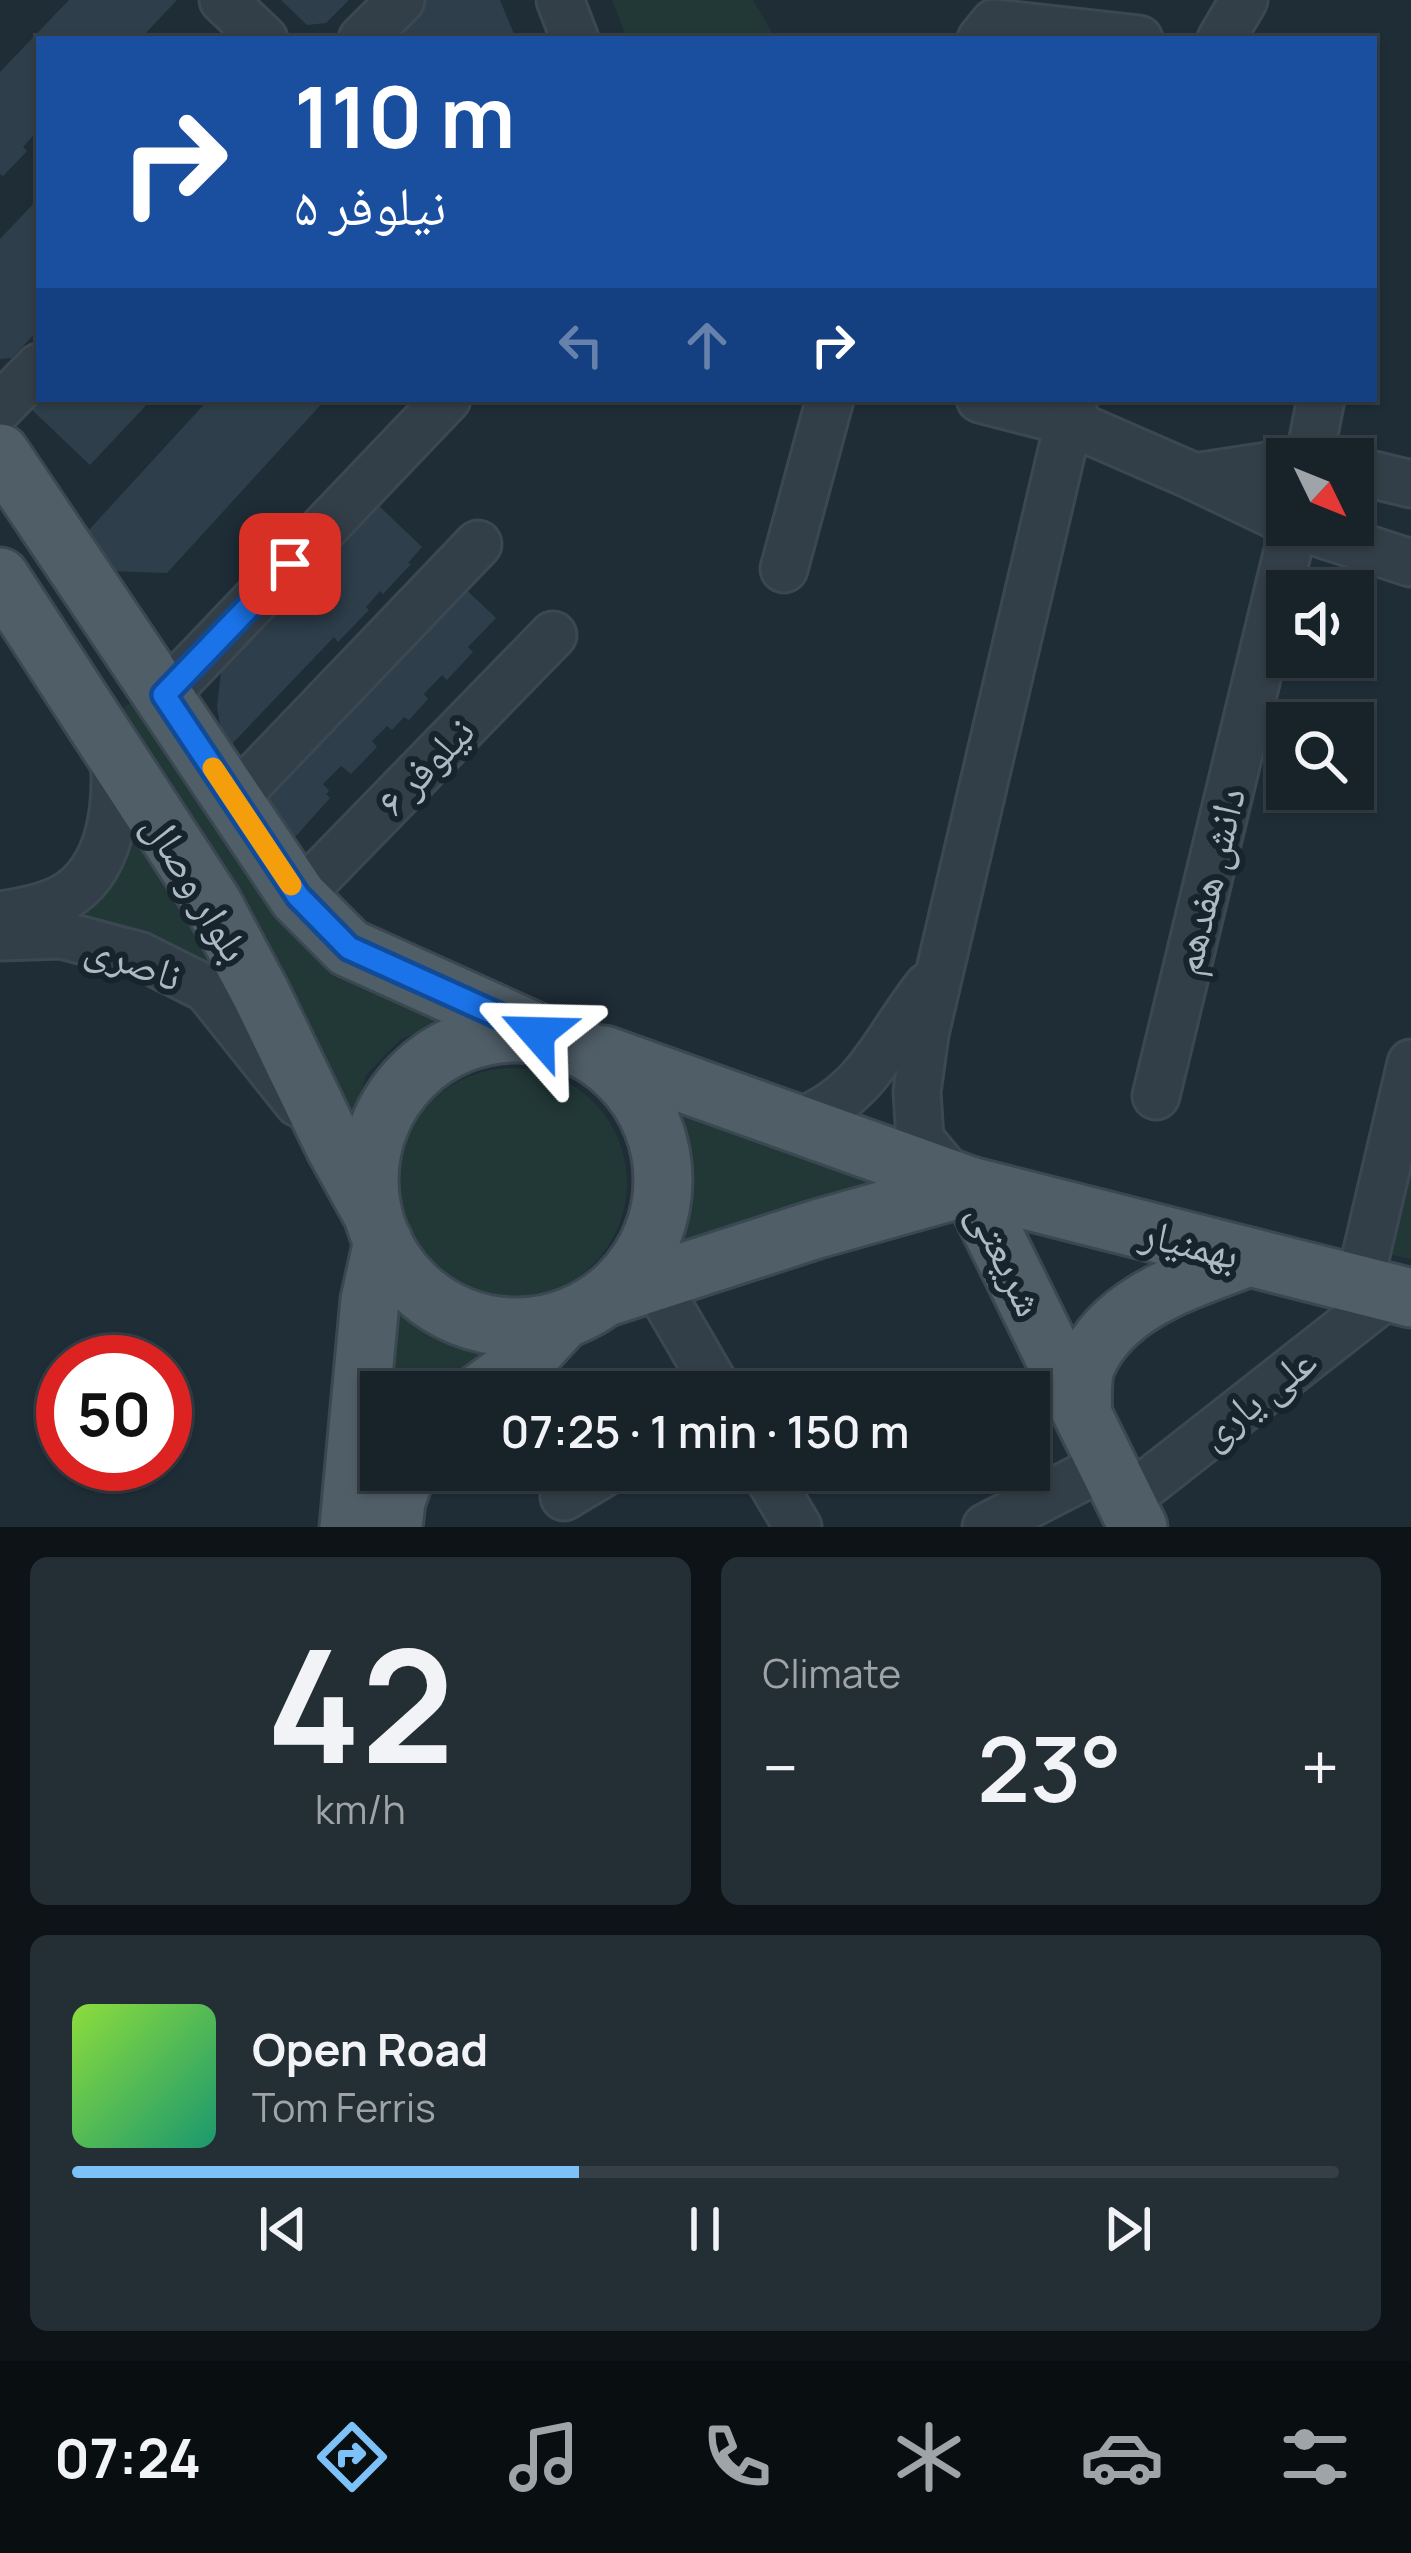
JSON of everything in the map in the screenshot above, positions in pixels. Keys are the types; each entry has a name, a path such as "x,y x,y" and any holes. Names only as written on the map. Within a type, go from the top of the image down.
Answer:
{"main road":[{"name":"بلوار وصال","path":"0,453 298,896 349,948 560,1040"},
{"name":"بلوار وصال","path":"0,578 213,904 376,1226"},
{"path":"101,732 156,684"},
{"path":"349,1527 376,1226 368,1163 381,1118 408,1079 446,1050 490,1034 560,1040 623,1076 651,1117 664,1165 660,1215 640,1261 608,1300 510,1371"},
{"name":"بهمنیار","path":"560,1040 974,1186 1387,1292"},
{"path":"376,1226 388,1257 421,1294 464,1319 513,1328 817,1228 974,1186"},
{"name":"شریعتی","path":"974,1186 1083,1390 1135,1501"},
{"path":"1083,1390 1108,1330 1141,1304 1249,1257"},
{"path":"393,1527 400,1491"}],"street":[{"path":"223,0 261,36"},
{"path":"365,36 401,0"},
{"path":"560,0 574,36"},
{"path":"1223,36 1244,0"},
{"path":"983,36 994,23 1112,36"},
{"path":"0,407 36,371"},
{"path":"156,684 444,402"},
{"path":"784,569 829,402"},
{"path":"1005,402 1071,410 1266,511"},
{"path":"1314,438 1321,402"},
{"path":"974,1186 920,1139 917,1093 938,974 1071,410"},
{"path":"1196,477 1266,466"},
{"path":"1374,475 1411,484"},
{"path":"234,800 478,544"},
{"name":"دانش هفدهم","path":"1156,1096 1287,546"},
{"path":"1361,546 1411,562"},
{"name":"نیلوفر ۶","path":"298,896 553,635"},
{"path":"0,915 64,898 90,877 108,838 117,792 101,732"},
{"name":"ناصری","path":"0,937 62,935 141,956 207,989 335,1147"},
{"path":"796,1124 828,1111 866,1077 902,1019 938,974"},
{"path":"1387,1292 1411,1063"},
{"name":"علی یاری","path":"986,1527 1135,1501 1387,1292"},
{"path":"608,1300 694,1371"},
{"path":"564,1497 574,1491"},
{"path":"777,1491 798,1527"}],"green space":[{"path":"612,0 753,0 774,36 626,36"},
{"path":"135,700 453,1020 401,1039 366,1075 348,1142 113,714"},
{"path":"124,800 252,1002 197,956 143,933 42,921 81,907 112,884 127,853"},
{"path":"512,1068 556,1077 593,1102 618,1139 627,1183 618,1227 593,1264 556,1289 512,1298 468,1289 431,1264 406,1227 397,1183 406,1139 431,1102 468,1077"},
{"path":"664,1097 783,1152 928,1191 680,1254 691,1203 688,1156"},
{"path":"1411,1142 1411,1259 1386,1254"},
{"path":"387,1288 420,1323 456,1342 511,1352 487,1371 382,1371"}],"building":[{"path":"69,0 177,0 143,36 36,36 36,132 23,147 27,151 3,176 0,72"},
{"path":"281,0 349,0 326,23 307,25"},
{"path":"421,0 500,0 515,36 378,36"},
{"path":"36,201 36,332 12,358 0,359 0,239"},
{"path":"36,399 149,402 90,465 29,407"},
{"path":"206,402 323,402 167,573 113,571 87,532"},
{"path":"378,505 422,547 366,607 369,610 338,642 334,637 230,746 217,706 221,672"},
{"path":"455,579 496,618 468,647 473,652 447,680 442,675 424,694 428,699 409,720 404,717 392,730 387,726 372,741 377,747 351,774 341,766 323,784 330,798 295,837 259,785"}],"slow traffic":[{"path":"213,768 291,885"}],"route":[{"path":"290,564 164,695 298,896 349,948 537,1033"}]}
